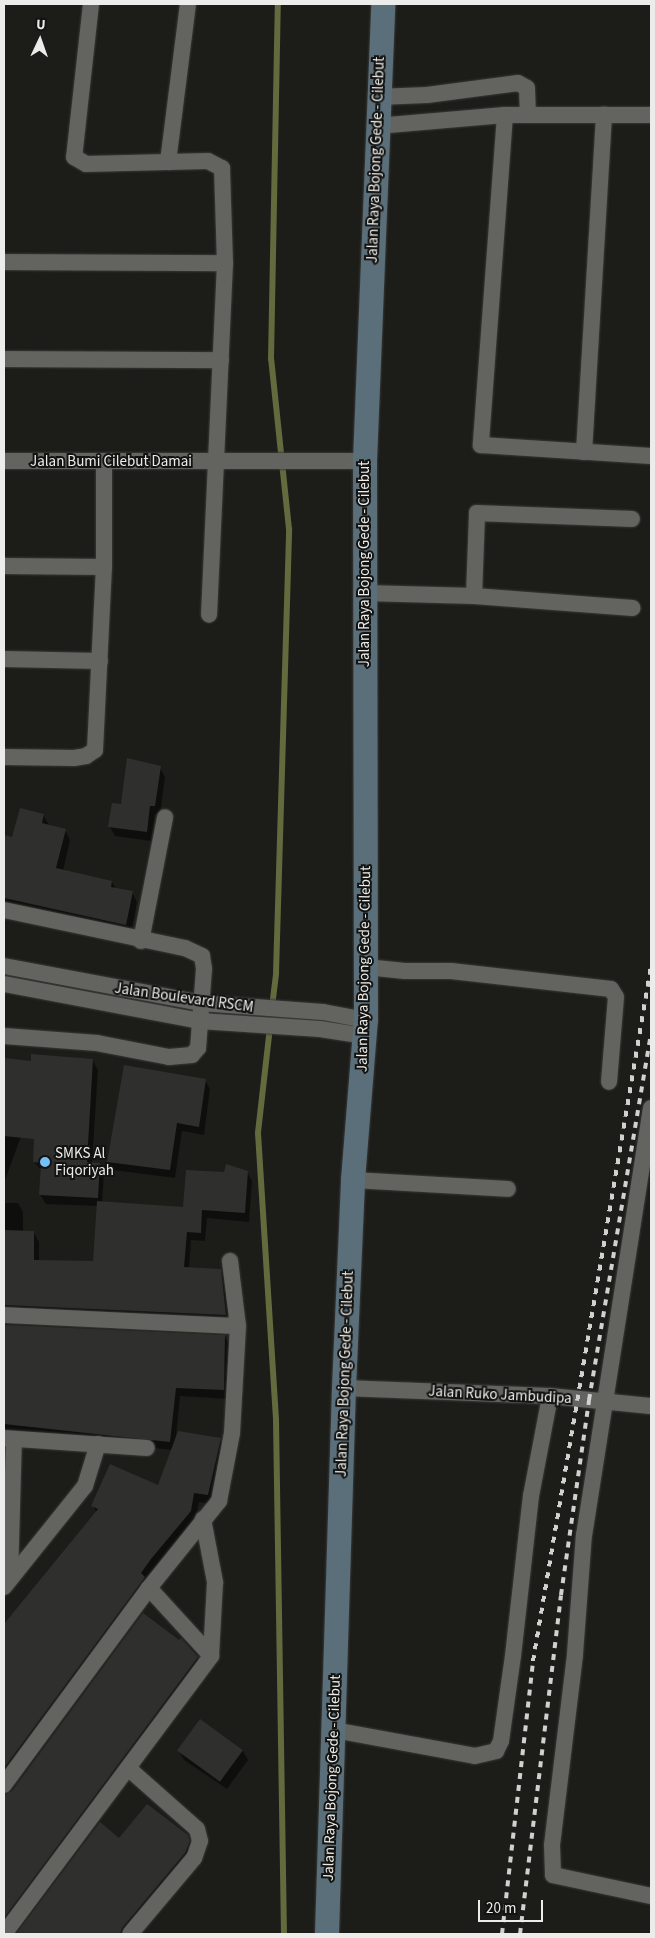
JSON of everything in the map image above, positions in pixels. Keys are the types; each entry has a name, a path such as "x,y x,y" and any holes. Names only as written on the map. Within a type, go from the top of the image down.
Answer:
{"main road":[{"name":"Jalan Raya Bojong Gede - Cilebut","path":"327,1934 344,1388 353,1180 366,1028 365,461 383,4"}],"street":[{"path":"91,4 74,157 86,164 208,161 222,168 225,263 218,462 209,615"},
{"path":"168,162 188,4"},
{"path":"378,97 427,95 518,83 526,88 528,115"},
{"path":"584,452 604,114"},
{"path":"505,115 481,446 651,456"},
{"path":"377,126 505,115 651,115"},
{"path":"4,262 225,263"},
{"path":"4,359 221,360"},
{"name":"Jalan Bumi Cilebut Damai","path":"4,461 365,461"},
{"path":"4,757 74,758 86,756 95,750 104,567 104,461"},
{"path":"474,596 477,513 632,519"},
{"path":"4,566 104,567"},
{"path":"365,593 474,596 633,608"},
{"path":"4,660 100,661"},
{"path":"141,940 165,817"},
{"path":"4,910 185,948 202,956 204,969 198,1048 192,1055 168,1057 97,1043 4,1036"},
{"name":"Jalan Boulevard RSCM","path":"4,966 202,1003 248,1016 320,1028 366,1028"},
{"path":"366,967 405,971 451,971 611,989 616,997 609,1082"},
{"name":"Jalan Boulevard RSCM","path":"4,984 200,1021 323,1012 366,1028"},
{"path":"124,1007 127,990"},
{"path":"651,1108 602,1401 584,1534 575,1655 557,1784 553,1875 651,1896"},
{"path":"353,1180 508,1189"},
{"path":"4,1785 149,1588 219,1501 232,1433 238,1326 230,1261"},
{"path":"4,1315 238,1326"},
{"name":"Jalan Ruko Jambudipa","path":"344,1388 550,1396 649,1408"},
{"path":"334,1730 475,1756 496,1751 501,1741 513,1656 534,1478 550,1396"},
{"path":"7,1583 9,1439 147,1448"},
{"path":"7,1583 85,1486 98,1444"},
{"path":"4,1934 211,1656 215,1582 203,1519"},
{"path":"149,1588 211,1656"},
{"path":"128,1768 197,1829 200,1841 194,1858 130,1934"}],"building":[{"path":"127,758 161,766 155,806 150,806 147,832 108,827 112,803 121,804"},
{"path":"20,808 44,814 42,823 66,829 56,868 112,881 111,887 133,891 126,925 4,898 4,835 12,837"},
{"path":"31,1054 93,1059 87,1162 100,1163 98,1198 39,1195 41,1163 33,1162 34,1139 4,1136 4,1058 31,1061"},
{"path":"124,1065 206,1079 199,1127 177,1123 170,1170 107,1162"},
{"path":"226,1164 248,1171 245,1213 202,1210 201,1233 187,1232 184,1267 221,1269 226,1315 4,1305 4,1230 34,1231 34,1260 93,1261 97,1201 183,1207 186,1170 224,1172"},
{"path":"4,1325 225,1335 224,1390 176,1388 170,1442 4,1424"},
{"path":"178,1431 221,1438 208,1495 194,1493 191,1511 151,1559 141,1573 145,1577 4,1768 4,1624 98,1509 91,1506 110,1464 158,1485"},
{"path":"143,1613 179,1640 181,1638 198,1657 4,1918 4,1795 12,1791"},
{"path":"200,1719 243,1750 220,1782 177,1751"},
{"path":"147,1804 188,1835 190,1841 185,1853 122,1928 120,1934 16,1934 100,1822 119,1838"}],"waterway":[{"path":"272,1007 276,973 289,529 271,359 278,4"},
{"path":"270,1027 258,1133 276,1420 284,1934"}],"railway":[{"path":"502,1934 533,1661 651,966"},
{"path":"520,1934 561,1595 589,1400 651,1034"}],"place":[{"name":"SMKS Al Fiqoriyah","path":"45,1162"}]}
